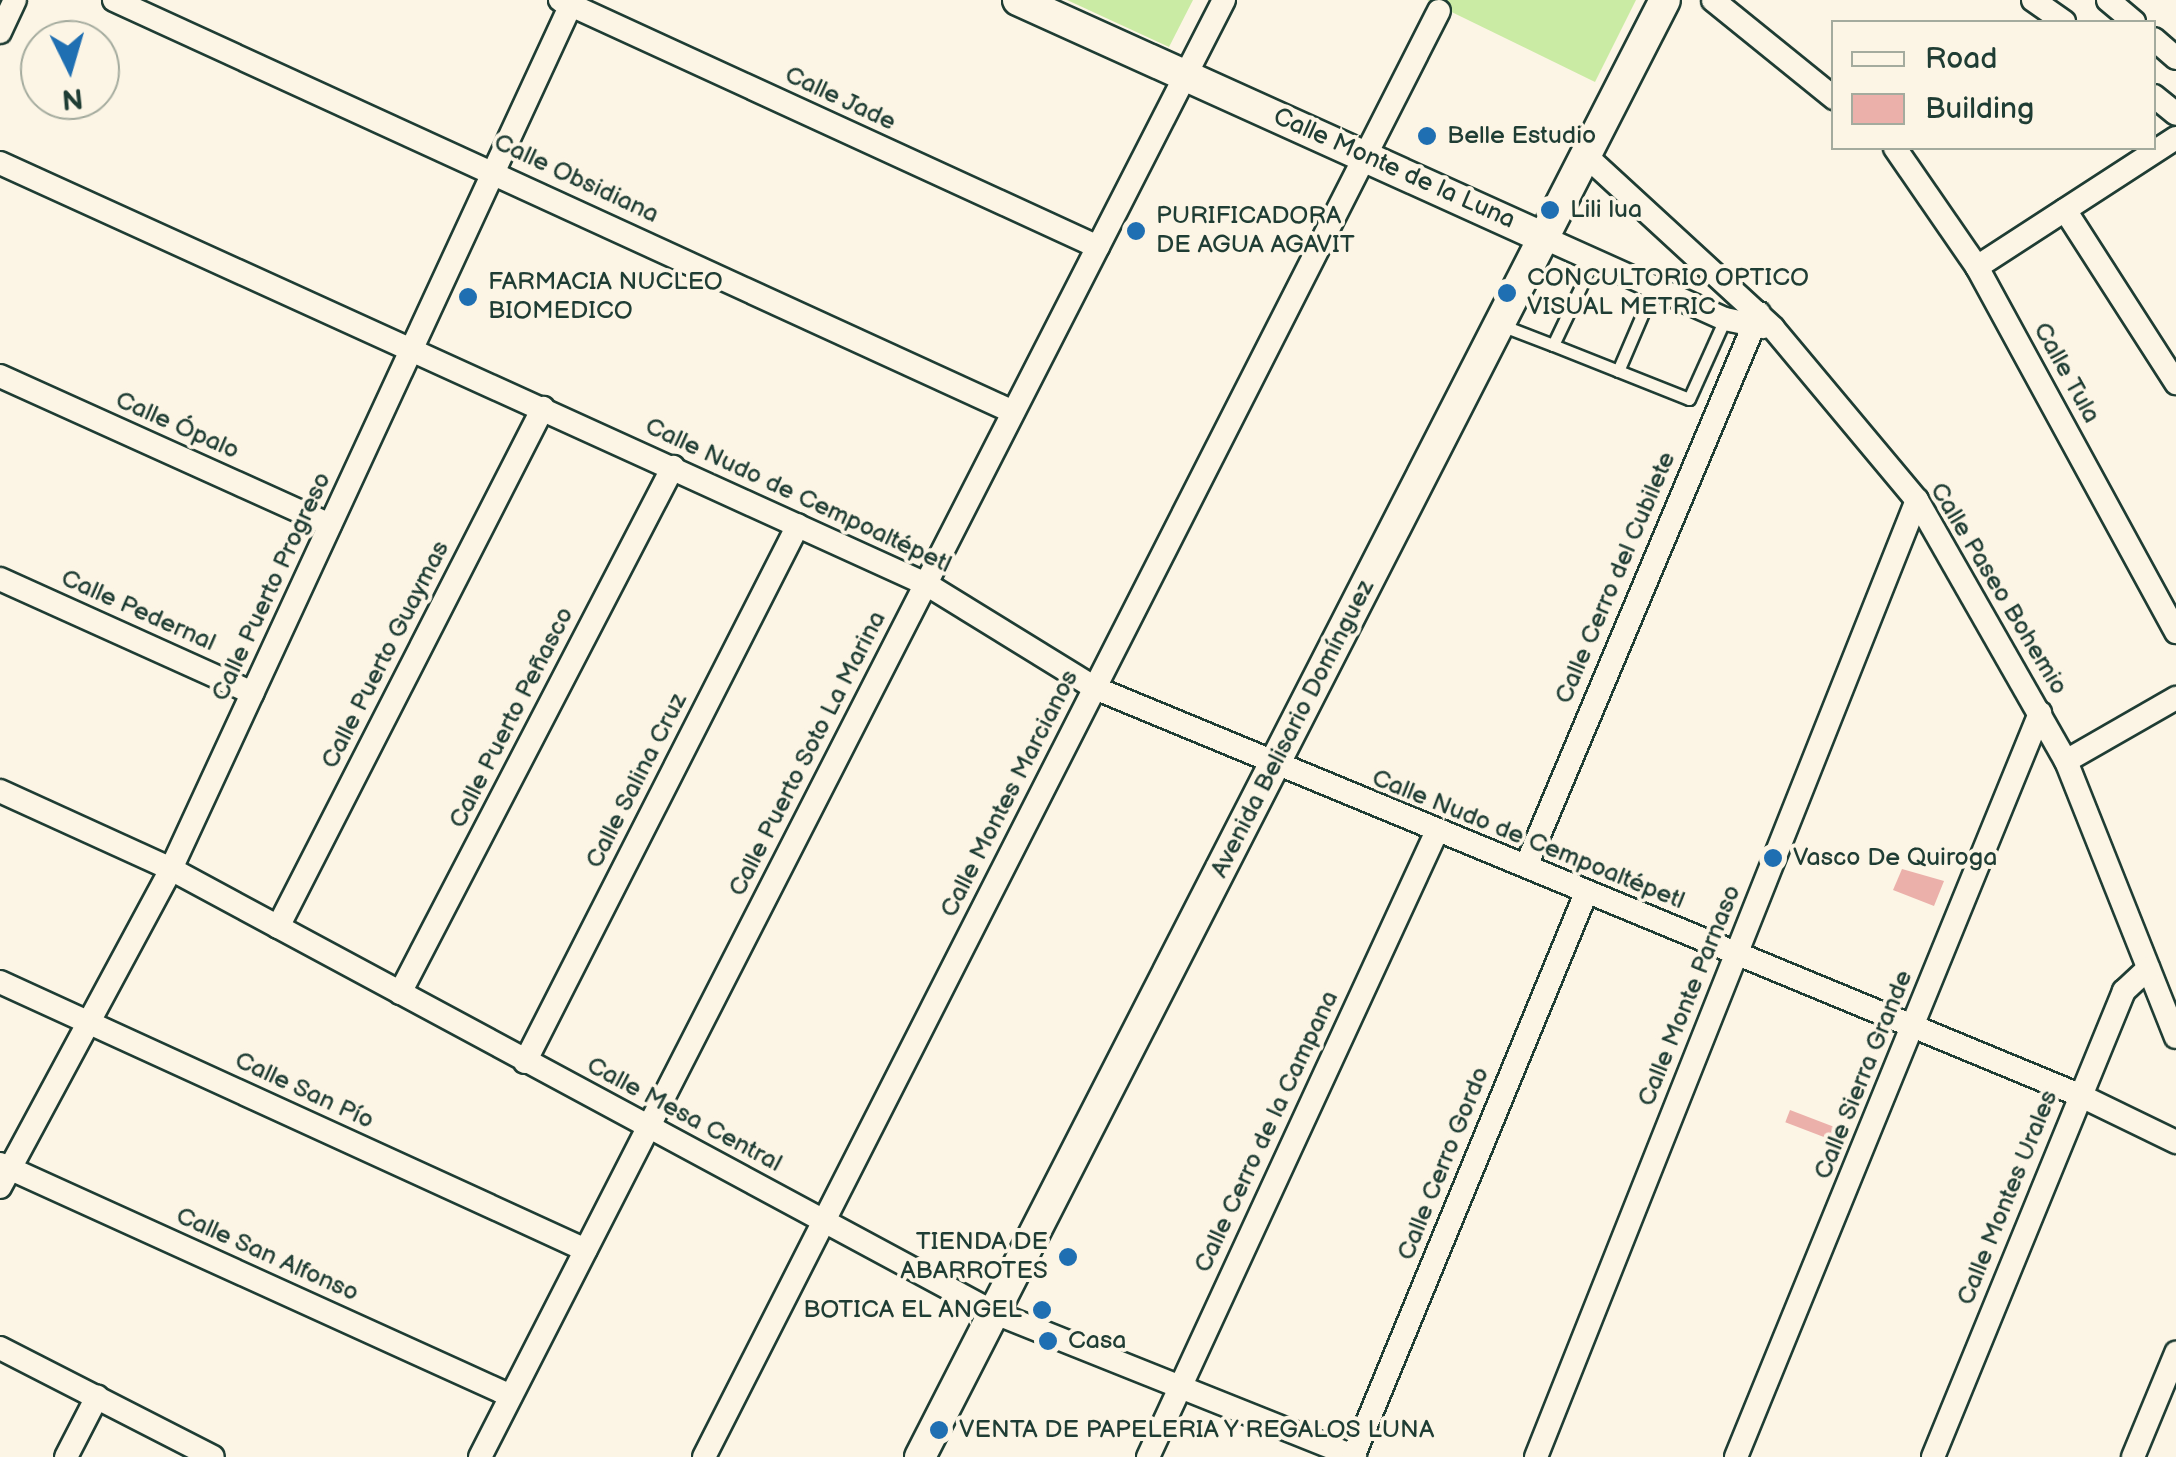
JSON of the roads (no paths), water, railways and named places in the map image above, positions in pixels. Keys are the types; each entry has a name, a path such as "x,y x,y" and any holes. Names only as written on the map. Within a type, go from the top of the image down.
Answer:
{"main road":[{"name":"Calle Monte de la Luna","path":"1018,0 1540,236"},
{"name":"Avenida Belisario Domínguez","path":"920,1457 1275,768 1540,236 1665,0"}],"street":[{"path":"0,32 15,0"},
{"name":"Calle Obsidiana","path":"114,0 1014,412"},
{"name":"Calle Puerto Soto La Marina","path":"480,1457 1224,0"},
{"path":"1713,0 1831,96"},
{"path":"2033,0 2061,20"},
{"path":"2108,0 2132,20"},
{"name":"Calle Puerto Progreso","path":"3,1173 172,869 495,172 568,2"},
{"name":"Calle Jade","path":"568,2 1098,248"},
{"name":"Calle Montes Marcianos","path":"704,1457 1440,11"},
{"path":"2156,41 2176,58"},
{"path":"2156,98 2176,114"},
{"path":"1977,267 2176,138"},
{"name":"Calle Tula","path":"1896,150 1977,267 2176,632"},
{"name":"Calle Paseo Bohemio","path":"1584,154 1761,322 1917,500 2066,761 2176,1037"},
{"name":"Calle Nudo de Cempoaltépetl","path":"0,163 926,584 1095,688 1275,768 1526,866 2079,1095 2176,1142"},
{"path":"2065,210 2176,383"},
{"name":"Calle Monte de la Luna","path":"1540,236 1724,319 1761,322"},
{"name":"Calle Cerro del Cubilete","path":"1526,866 1761,322"},
{"name":"Calle Ópalo","path":"0,376 330,525"},
{"name":"Calle Puerto Guaymas","path":"278,927 543,408"},
{"name":"Calle Puerto Peñasco","path":"400,994 673,467"},
{"name":"Calle Monte Parnaso","path":"1536,1457 1917,500"},
{"name":"Calle Salina Cruz","path":"525,1062 798,525"},
{"name":"Calle Pedernal","path":"0,578 253,692"},
{"path":"2066,761 2176,698"},
{"name":"Calle Sierra Grande","path":"1736,1457 2040,714"},
{"name":"Calle Mesa Central","path":"0,791 172,869 993,1312 1354,1457"},
{"name":"Calle Cerro de la Campana","path":"1148,1457 1437,831"},
{"name":"Calle Cerro Gordo","path":"1354,1457 1586,893"},
{"name":"Calle Montes Urales","path":"1933,1457 2124,991 2148,969"},
{"name":"Calle San Pío","path":"0,982 586,1250"},
{"name":"Calle San Alfonso","path":"3,1173 511,1396"},
{"path":"0,1348 212,1457"},
{"path":"2133,1457 2176,1354"},
{"path":"66,1457 96,1397"}],"lane":[{"path":"1554,345 1594,259"},
{"path":"1618,371 1654,286"},
{"path":"1497,323 1690,400 1724,319"}],"place":[{"name":"Belle Estudio","path":"1427,136"},
{"name":"Lili lua","path":"1550,210"},
{"name":"PURIFICADORA DE AGUA AGAVIT","path":"1136,231"},
{"name":"CONCULTORIO OPTICO VISUAL METRIC","path":"1507,293"},
{"name":"FARMACIA NUCLEO BIOMEDICO","path":"468,297"},
{"name":"Vasco De Quiroga","path":"1773,858"},
{"name":"TIENDA DE ABARROTES","path":"1068,1257"},
{"name":"BOTICA EL ANGEL","path":"1042,1310"},
{"name":"Casa","path":"1048,1341"},
{"name":"VENTA DE PAPELERIA Y REGALOS LUNA","path":"939,1430"}]}
